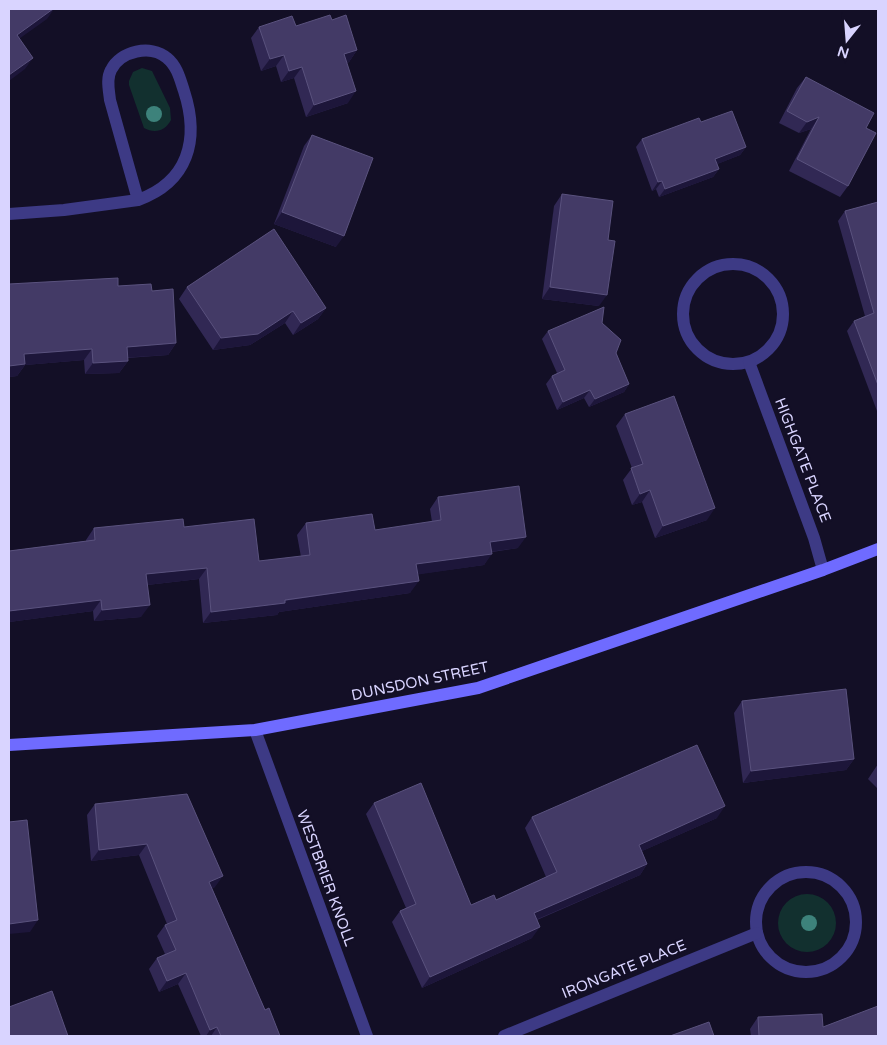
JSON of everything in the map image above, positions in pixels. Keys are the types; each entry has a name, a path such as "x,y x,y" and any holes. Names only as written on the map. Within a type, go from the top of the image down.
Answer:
{"main road":[{"name":"DUNSDON STREET","path":"9,745 255,730 478,688 823,570 878,549"}],"street":[{"path":"9,214 64,210 138,200 166,186 180,171 188,153 191,130 188,103 178,72 166,57 152,50 136,52 121,57 110,70 108,85 110,100 138,200"},
{"path":"740,264 761,272 776,288 783,310 780,332 768,350 749,362 726,364 705,356 690,340 683,319 686,296 698,277 718,266 740,264"},
{"name":"HIGHGATE PLACE","path":"749,362 814,538 823,570"},
{"name":"WESTBRIER KNOLL","path":"255,730 367,1036"},
{"path":"796,873 812,873 827,876 840,885 850,897 856,912 856,929 851,946 840,959 825,969 808,972 791,970 776,962 764,949 757,933 756,917 761,902 769,889 781,879 796,873"},
{"name":"IRONGATE PLACE","path":"504,1036 757,933"}],"green space":[{"path":"142,68 152,71 170,108 171,120 166,127 156,131 144,128 129,85 133,72"},
{"path":"801,894 813,894 823,898 832,907 836,929 828,944 813,952 801,952 791,948 782,939 778,929 778,917 782,907 791,898"}],"building":[{"path":"9,9 53,9 17,35 33,58 9,75"},
{"path":"330,15 332,20 346,15 357,50 344,54 356,91 314,105 302,67 289,71 284,55 270,59 259,27 292,16 296,26"},
{"path":"806,77 874,113 866,128 876,133 848,186 797,159 819,117 807,122 787,111"},
{"path":"732,111 746,147 715,159 719,169 665,189 662,181 658,182 642,139 699,118 701,122"},
{"path":"312,135 373,158 344,236 282,212"},
{"path":"562,194 613,201 608,240 615,241 607,295 550,287"},
{"path":"878,202 878,385 854,321 874,313 845,211"},
{"path":"274,229 326,308 301,323 293,311 258,334 221,338 187,287"},
{"path":"118,278 118,286 151,284 152,291 173,289 176,343 127,347 128,361 93,363 92,349 24,354 25,364 9,366 9,284"},
{"path":"604,307 602,323 621,340 616,353 629,384 595,399 590,390 563,402 552,376 565,370 548,331"},
{"path":"674,396 715,508 663,526 650,490 640,494 631,468 643,464 625,414"},
{"path":"519,486 526,537 490,542 492,554 416,564 419,581 285,600 285,603 211,612 207,568 146,574 150,605 102,610 101,600 9,611 9,551 95,540 94,528 183,519 184,527 254,519 259,561 310,555 306,523 372,514 375,530 441,520 438,497"},
{"path":"846,689 854,759 751,771 742,701"},
{"path":"697,745 725,806 639,845 647,864 534,913 540,927 430,977 400,911 416,904 374,803 421,783 471,905 494,895 496,900 557,872 532,817"},
{"path":"187,794 223,876 209,882 265,1010 269,1008 280,1036 221,1036 217,1027 210,1030 186,973 167,981 157,958 176,950 165,925 177,920 147,844 99,850 95,804"},
{"path":"27,820 38,920 9,924 9,822"},
{"path":"52,991 68,1036 9,1036 9,1007"},
{"path":"878,1006 878,1036 759,1036 758,1017 822,1014 823,1027"},
{"path":"709,1022 714,1036 670,1036"}]}
